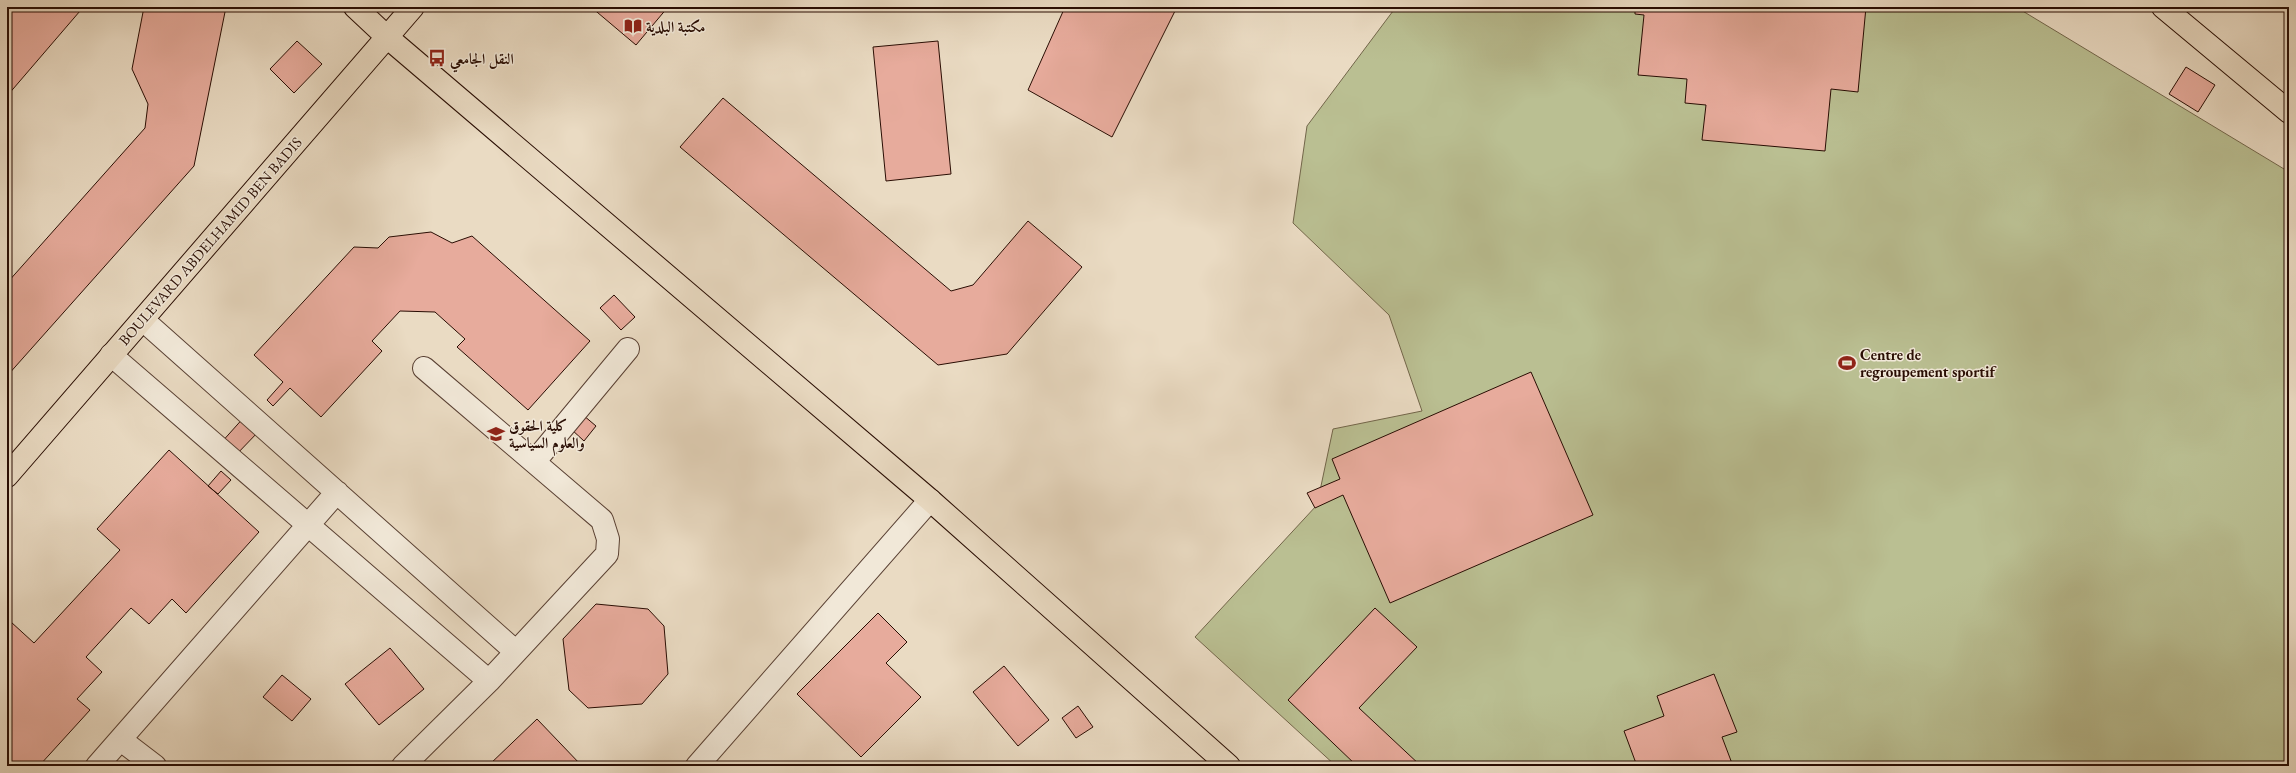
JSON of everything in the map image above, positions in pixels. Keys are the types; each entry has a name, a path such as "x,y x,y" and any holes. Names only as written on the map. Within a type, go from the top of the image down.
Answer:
{"main road":[{"path":"355,7 387,37 930,500 1229,766"},
{"name":"BOULEVARD ABDELHAMID BEN BADIS","path":"7,476 414,7"},
{"path":"2164,7 2289,112"}],"street":[{"path":"143,320 515,651"},
{"path":"535,461 628,349"},
{"path":"111,355 489,681"},
{"path":"403,766 489,681 515,651 607,554 608,539 602,520 535,461 424,368"},
{"path":"97,766 337,492"},
{"path":"697,766 930,500"},
{"path":"121,740 155,766"}],"green space":[{"name":"Centre de regroupement sportif","path":"1396,7 2016,7 2289,172 2289,766 1336,766 1195,637 1317,505 1333,429 1422,411 1389,315 1293,223 1307,126"}],"building":[{"path":"7,7 76,7 80,11 7,96"},
{"path":"144,7 226,7 194,166 7,376 7,283 145,128 148,104 132,69"},
{"name":"مكتبة البلدية","path":"591,7 668,7 636,45"},
{"path":"1065,7 1177,7 1112,137 1028,90"},
{"path":"1635,7 1866,7 1858,92 1831,89 1825,151 1702,140 1706,105 1685,103 1687,79 1638,75 1644,15 1635,14"},
{"path":"297,41 322,64 294,93 270,69"},
{"path":"938,41 951,174 886,181 873,47"},
{"path":"2186,67 2215,85 2198,112 2169,94"},
{"path":"723,98 951,291 973,285 1028,221 1082,267 1007,354 938,365 680,147"},
{"path":"431,232 452,243 472,236 590,341 528,410 457,347 465,339 435,312 400,311 372,341 382,351 321,417 290,388 273,406 267,400 283,382 254,355 354,247 378,248 389,237"},
{"path":"614,295 635,317 621,330 600,308"},
{"path":"1531,372 1593,515 1390,603 1343,495 1315,508 1307,493 1340,479 1332,459"},
{"path":"246,415 260,430 234,457 220,444"},
{"path":"583,415 596,426 584,441 571,429"},
{"path":"169,450 259,532 186,613 172,599 149,624 131,608 86,657 102,672 77,699 90,710 39,766 7,766 7,626 11,622 34,643 120,550 97,529"},
{"path":"221,471 231,480 218,494 208,486"},
{"path":"596,604 648,609 664,626 668,674 642,704 588,708 569,690 563,639"},
{"path":"1375,608 1417,647 1359,708 1421,766 1357,766 1288,700"},
{"path":"878,613 907,642 886,663 921,697 861,757 797,694"},
{"path":"390,648 424,689 379,725 345,684"},
{"path":"1004,666 1049,720 1018,746 973,692"},
{"path":"1714,674 1737,732 1722,737 1733,766 1637,766 1624,731 1664,716 1657,696"},
{"path":"282,675 311,699 292,721 263,697"},
{"path":"1078,706 1093,727 1076,738 1062,718"},
{"path":"537,719 582,766 488,766"}],"place":[{"name":"مكتبة البلدية","path":"633,26"},
{"name":"النقل الجامعي","path":"437,58"},
{"name":"Centre de regroupement sportif","path":"1847,363"},
{"name":"كلية الحقوق والعلوم السياسية","path":"496,434"}]}
